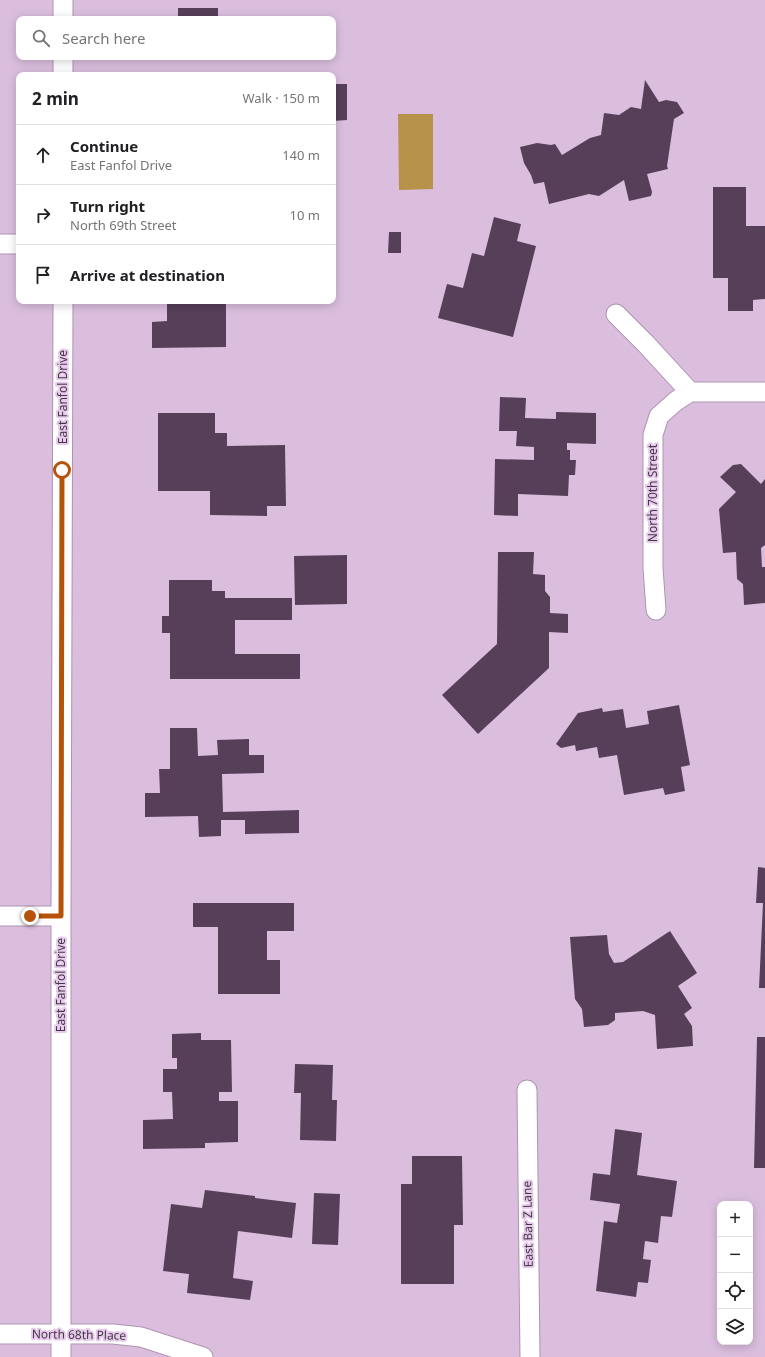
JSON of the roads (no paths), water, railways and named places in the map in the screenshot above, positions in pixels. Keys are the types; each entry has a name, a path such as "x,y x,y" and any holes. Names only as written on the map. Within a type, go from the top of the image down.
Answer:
{"street":[{"path":"63,0 63,16"},
{"path":"63,60 63,72"},
{"path":"0,244 16,244"},
{"name":"East Fanfol Drive","path":"61,1357 63,304"},
{"path":"616,314 690,392 765,392"},
{"name":"North 70th Street","path":"656,610 653,568 653,435 659,416 676,401 690,392"},
{"path":"0,916 61,916"},
{"name":"East Bar Z Lane","path":"527,1090 530,1357"},
{"name":"North 68th Place","path":"0,1334 113,1334 141,1337 203,1357"}]}
